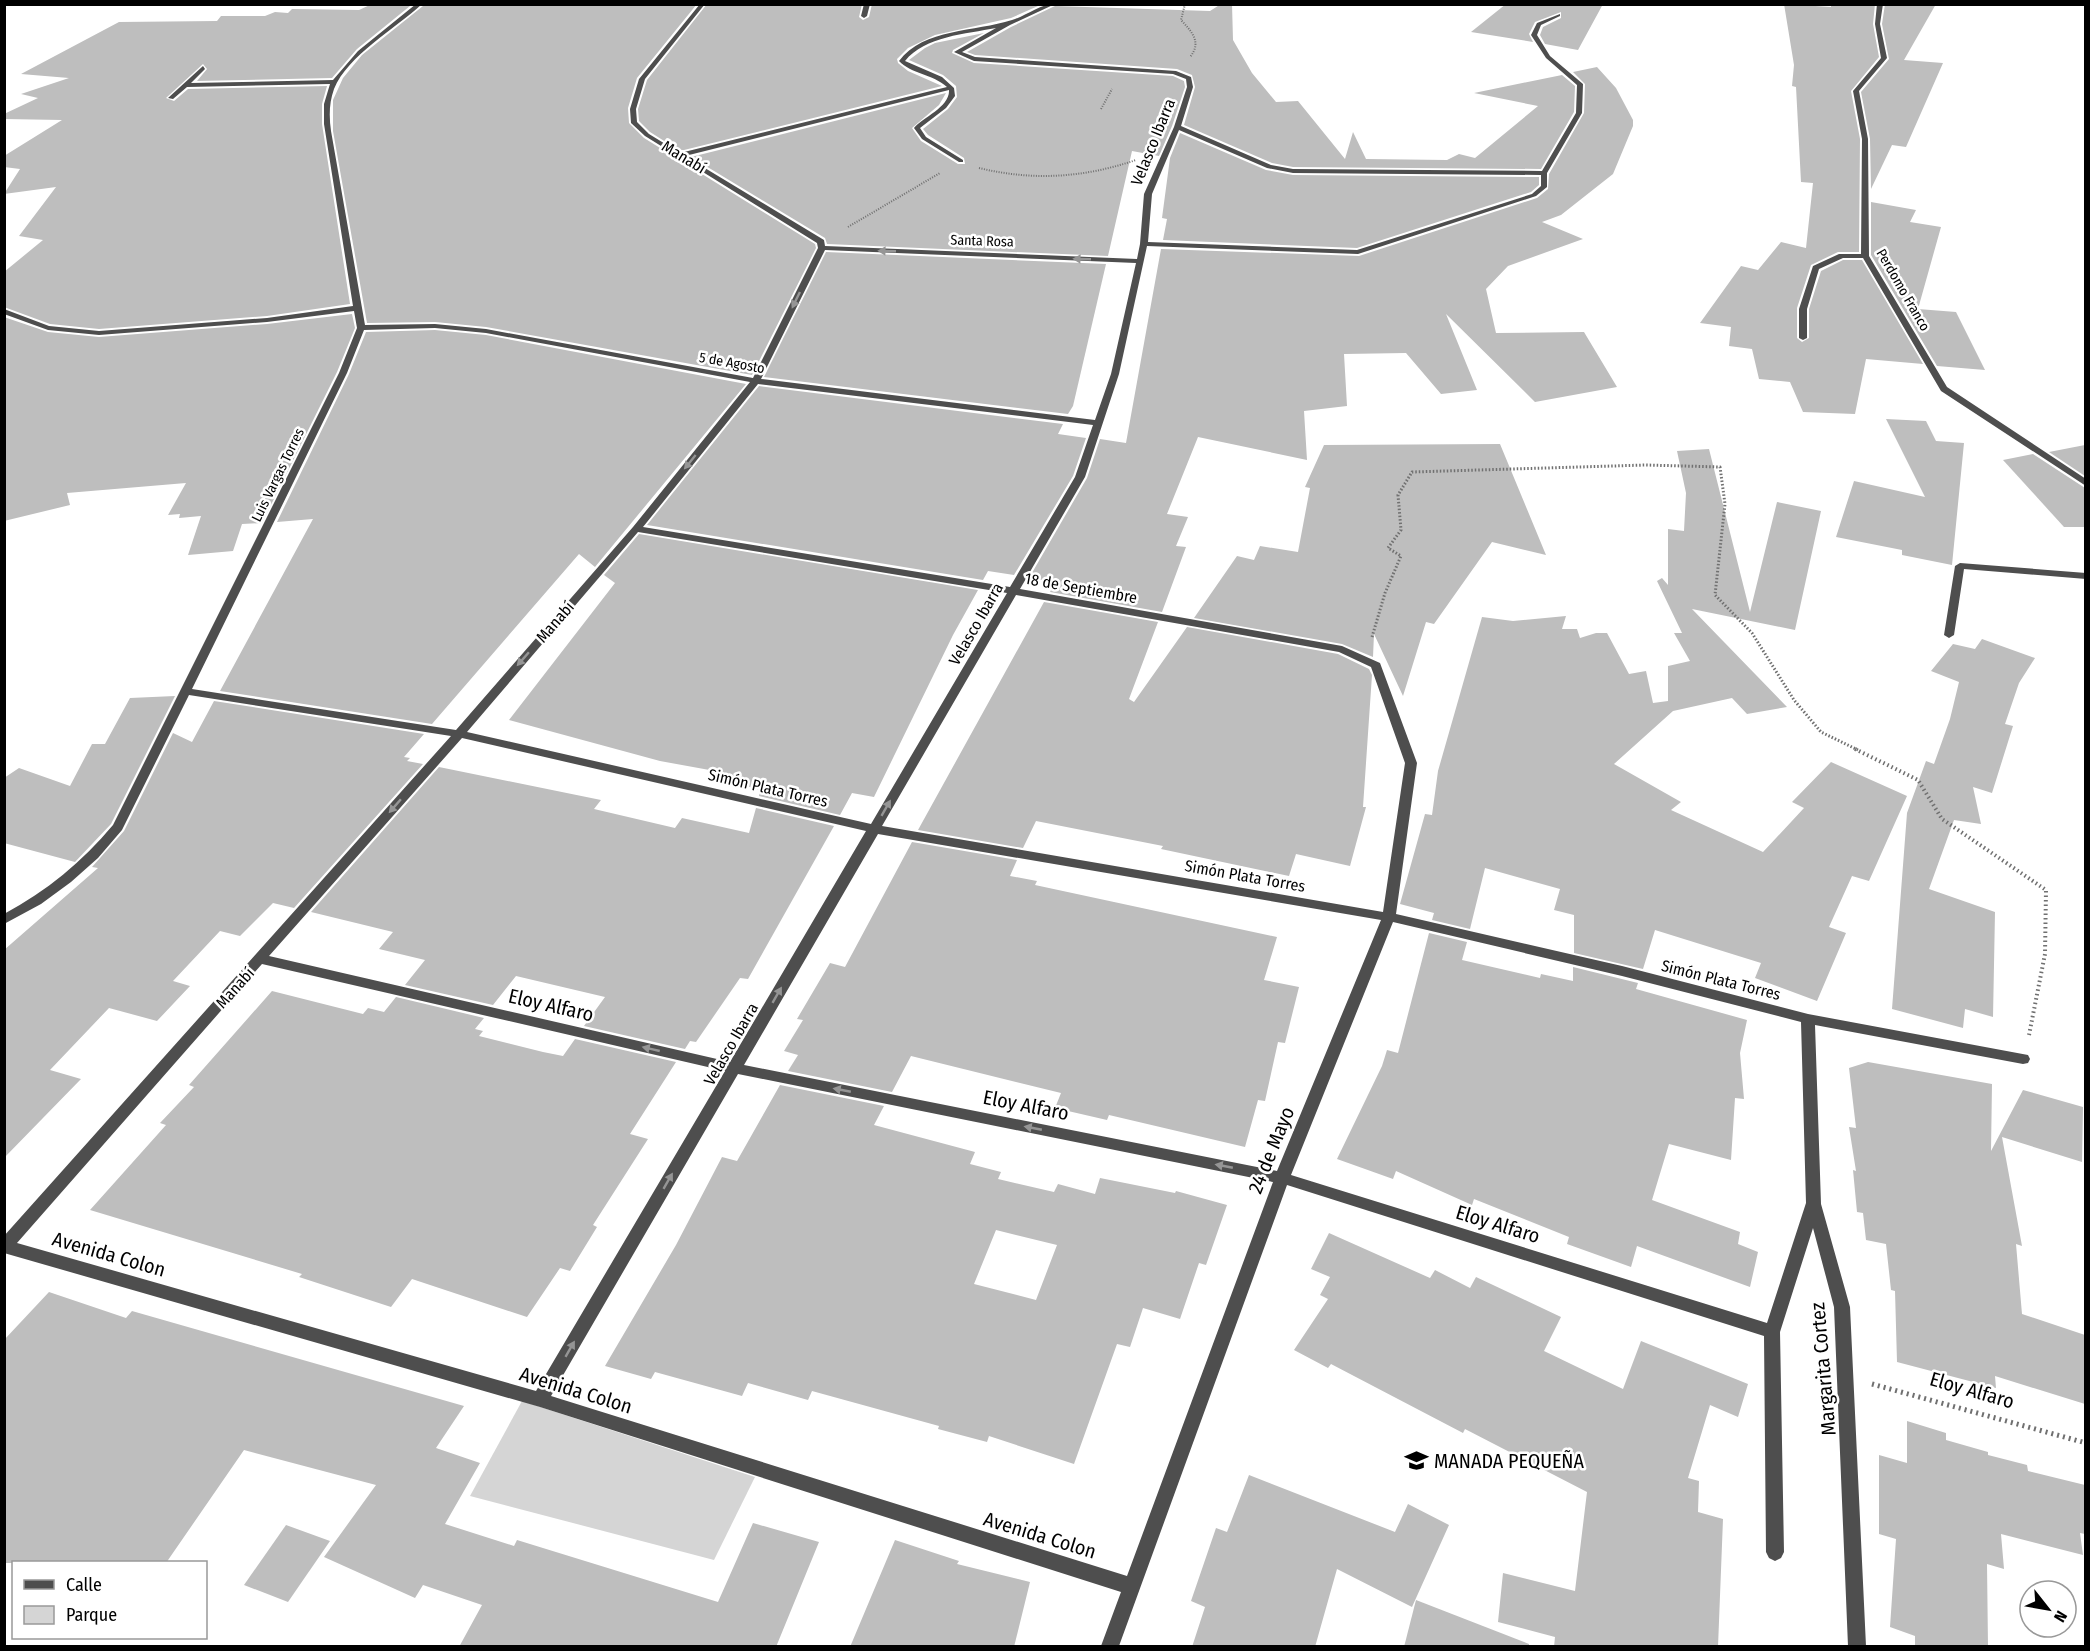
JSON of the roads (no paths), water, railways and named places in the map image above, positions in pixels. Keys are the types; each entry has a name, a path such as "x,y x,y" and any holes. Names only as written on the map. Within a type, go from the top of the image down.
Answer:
{"street":[{"path":"362,328 326,117 328,100 334,82 356,58 420,4"},
{"name":"Manabí","path":"5,1246 459,734 636,529 756,381 822,245 647,135 634,123 633,109 642,79 704,4"},
{"path":"864,16 867,4"},
{"path":"961,161 924,138 918,128 924,120 949,103 953,95 951,88 944,81 906,65 903,61 906,54 922,45 964,32 1009,23 1053,4"},
{"name":"Perdomo Franco","path":"1880,4 1877,10 1878,29 1884,57 1856,91 1865,139 1865,256 1944,389 2085,483"},
{"path":"1144,244 1367,251 1534,195 1544,187 1544,173 1579,113 1580,84 1548,57 1534,35 1539,24 1558,15"},
{"name":"Velasco Ibarra","path":"540,1400 1080,477 1115,374 1144,244 1148,194 1177,128 1190,87 1189,78 1174,72 974,59 957,52 1009,23"},
{"path":"171,98 203,68"},
{"path":"187,85 334,82"},
{"path":"679,155 951,88"},
{"path":"1177,128 1269,167 1293,171 1544,173"},
{"name":"Santa Rosa","path":"822,245 1140,261"},
{"path":"1803,338 1803,309 1816,268 1842,256 1865,256"},
{"path":"4,310 48,328 99,333 267,320 359,308"},
{"name":"5 de Agosto","path":"362,328 435,326 486,331 756,381 1098,423"},
{"name":"Luis Vargas Torres","path":"4,920 63,883 95,856 118,827 343,373 362,328"},
{"name":"18 de Septiembre","path":"636,529 1013,591 1342,650 1376,664"},
{"path":"1949,635 1960,566 2085,576"},
{"name":"24 de Mayo","path":"1110,1647 1282,1178 1389,917 1411,763 1376,664"},
{"name":"Simón Plata Torres","path":"187,691 459,734 874,829 1389,917 1622,971 1808,1019 2023,1059"},
{"name":"Eloy Alfaro","path":"260,959 734,1068 1282,1178 1772,1332"},
{"name":"Margarita Cortez","path":"1808,1019 1814,1204 1842,1307 1847,1377 1857,1647"},
{"path":"1775,1552 1772,1332 1814,1204"},
{"name":"Avenida Colon","path":"5,1246 540,1400 1131,1586"}],"place":[{"name":"MANADA PEQUEÑA","path":"1416,1461"}]}
